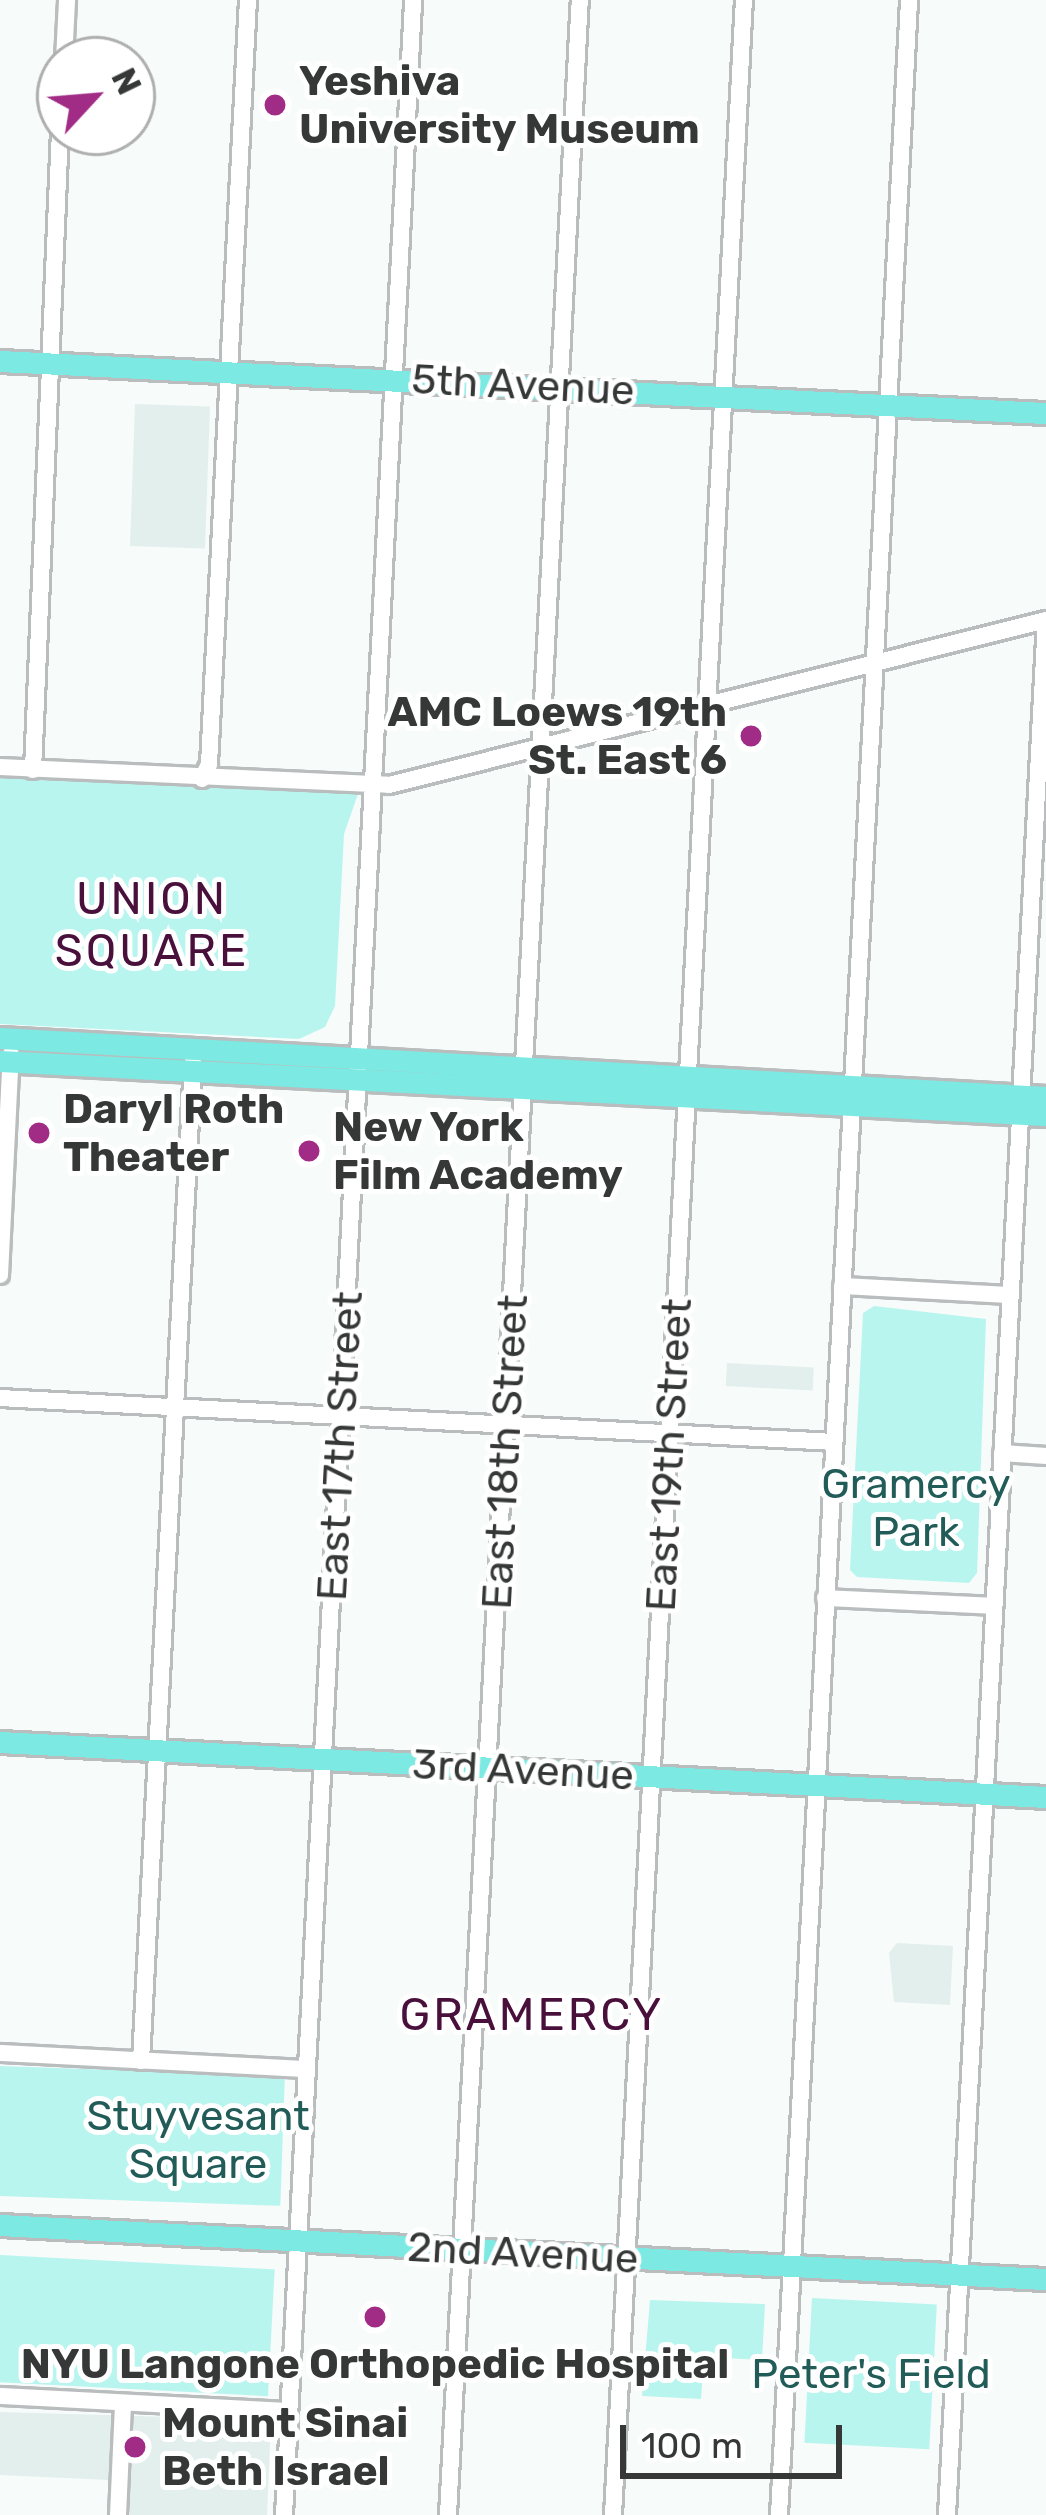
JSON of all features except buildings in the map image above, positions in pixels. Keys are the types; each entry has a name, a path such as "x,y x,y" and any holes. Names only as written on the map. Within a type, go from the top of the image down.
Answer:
{"main road":[{"name":"5th Avenue","path":"0,361 1046,413"},
{"path":"6,1050 1020,1104 1046,1097"},
{"path":"1020,1104 1046,1115"},
{"name":"3rd Avenue","path":"0,1742 1046,1797"},
{"name":"2nd Avenue","path":"0,2225 1046,2279"}],"street":[{"path":"65,36 67,0"},
{"path":"202,779 209,764 248,0"},
{"name":"East 17th Street","path":"284,2515 413,0"},
{"name":"East 18th Street","path":"448,2515 580,0"},
{"name":"East 19th Street","path":"613,2515 744,0"},
{"path":"779,2515 909,0"},
{"path":"33,770 60,156"},
{"path":"0,767 374,786 1046,620 947,2515"},
{"path":"0,1275 6,1050"},
{"path":"141,2061 194,1059"},
{"path":"842,1286 1010,1294"},
{"path":"0,1398 834,1442"},
{"path":"1001,1453 1046,1456"},
{"path":"825,1598 994,1606"},
{"path":"0,2054 306,2069"},
{"path":"0,2396 289,2411"},
{"path":"118,2515 124,2403"}],"shaded area":[{"path":"135,404 210,407 205,549 130,546"},
{"path":"727,1363 814,1368 813,1391 726,1386"},
{"path":"897,1943 953,1946 950,2005 894,2002 889,1953"},
{"name":"Mount Sinai Beth Israel","path":"0,2412 271,2420 267,2515 130,2515 130,2481 0,2475"}],"green space":[{"path":"0,775 358,794 344,834 335,1006 325,1027 299,1039 0,1024"},
{"name":"Gramercy Park","path":"874,1306 986,1319 977,1573 969,1583 857,1577 850,1570 863,1313"},
{"name":"Stuyvesant Square","path":"0,2066 285,2076 280,2206 0,2196"},
{"name":"Stuyvesant Square","path":"0,2255 275,2269 268,2396 0,2382"},
{"name":"Peter's Field","path":"812,2298 937,2305 929,2449 804,2443"},
{"path":"650,2300 765,2304 762,2360 704,2357 701,2399 642,2396"}],"place":[{"name":"Yeshiva University Museum","path":"275,105"},
{"name":"AMC Loews 19th St. East 6","path":"751,736"},
{"name":"Daryl Roth Theater","path":"39,1133"},
{"name":"New York Film Academy","path":"309,1151"},
{"name":"NYU Langone Orthopedic Hospital","path":"375,2317"},
{"name":"Mount Sinai Beth Israel","path":"135,2447"}],"district":[{"name":"UNION SQUARE","path":"152,925"},
{"name":"GRAMERCY","path":"532,2015"}]}
